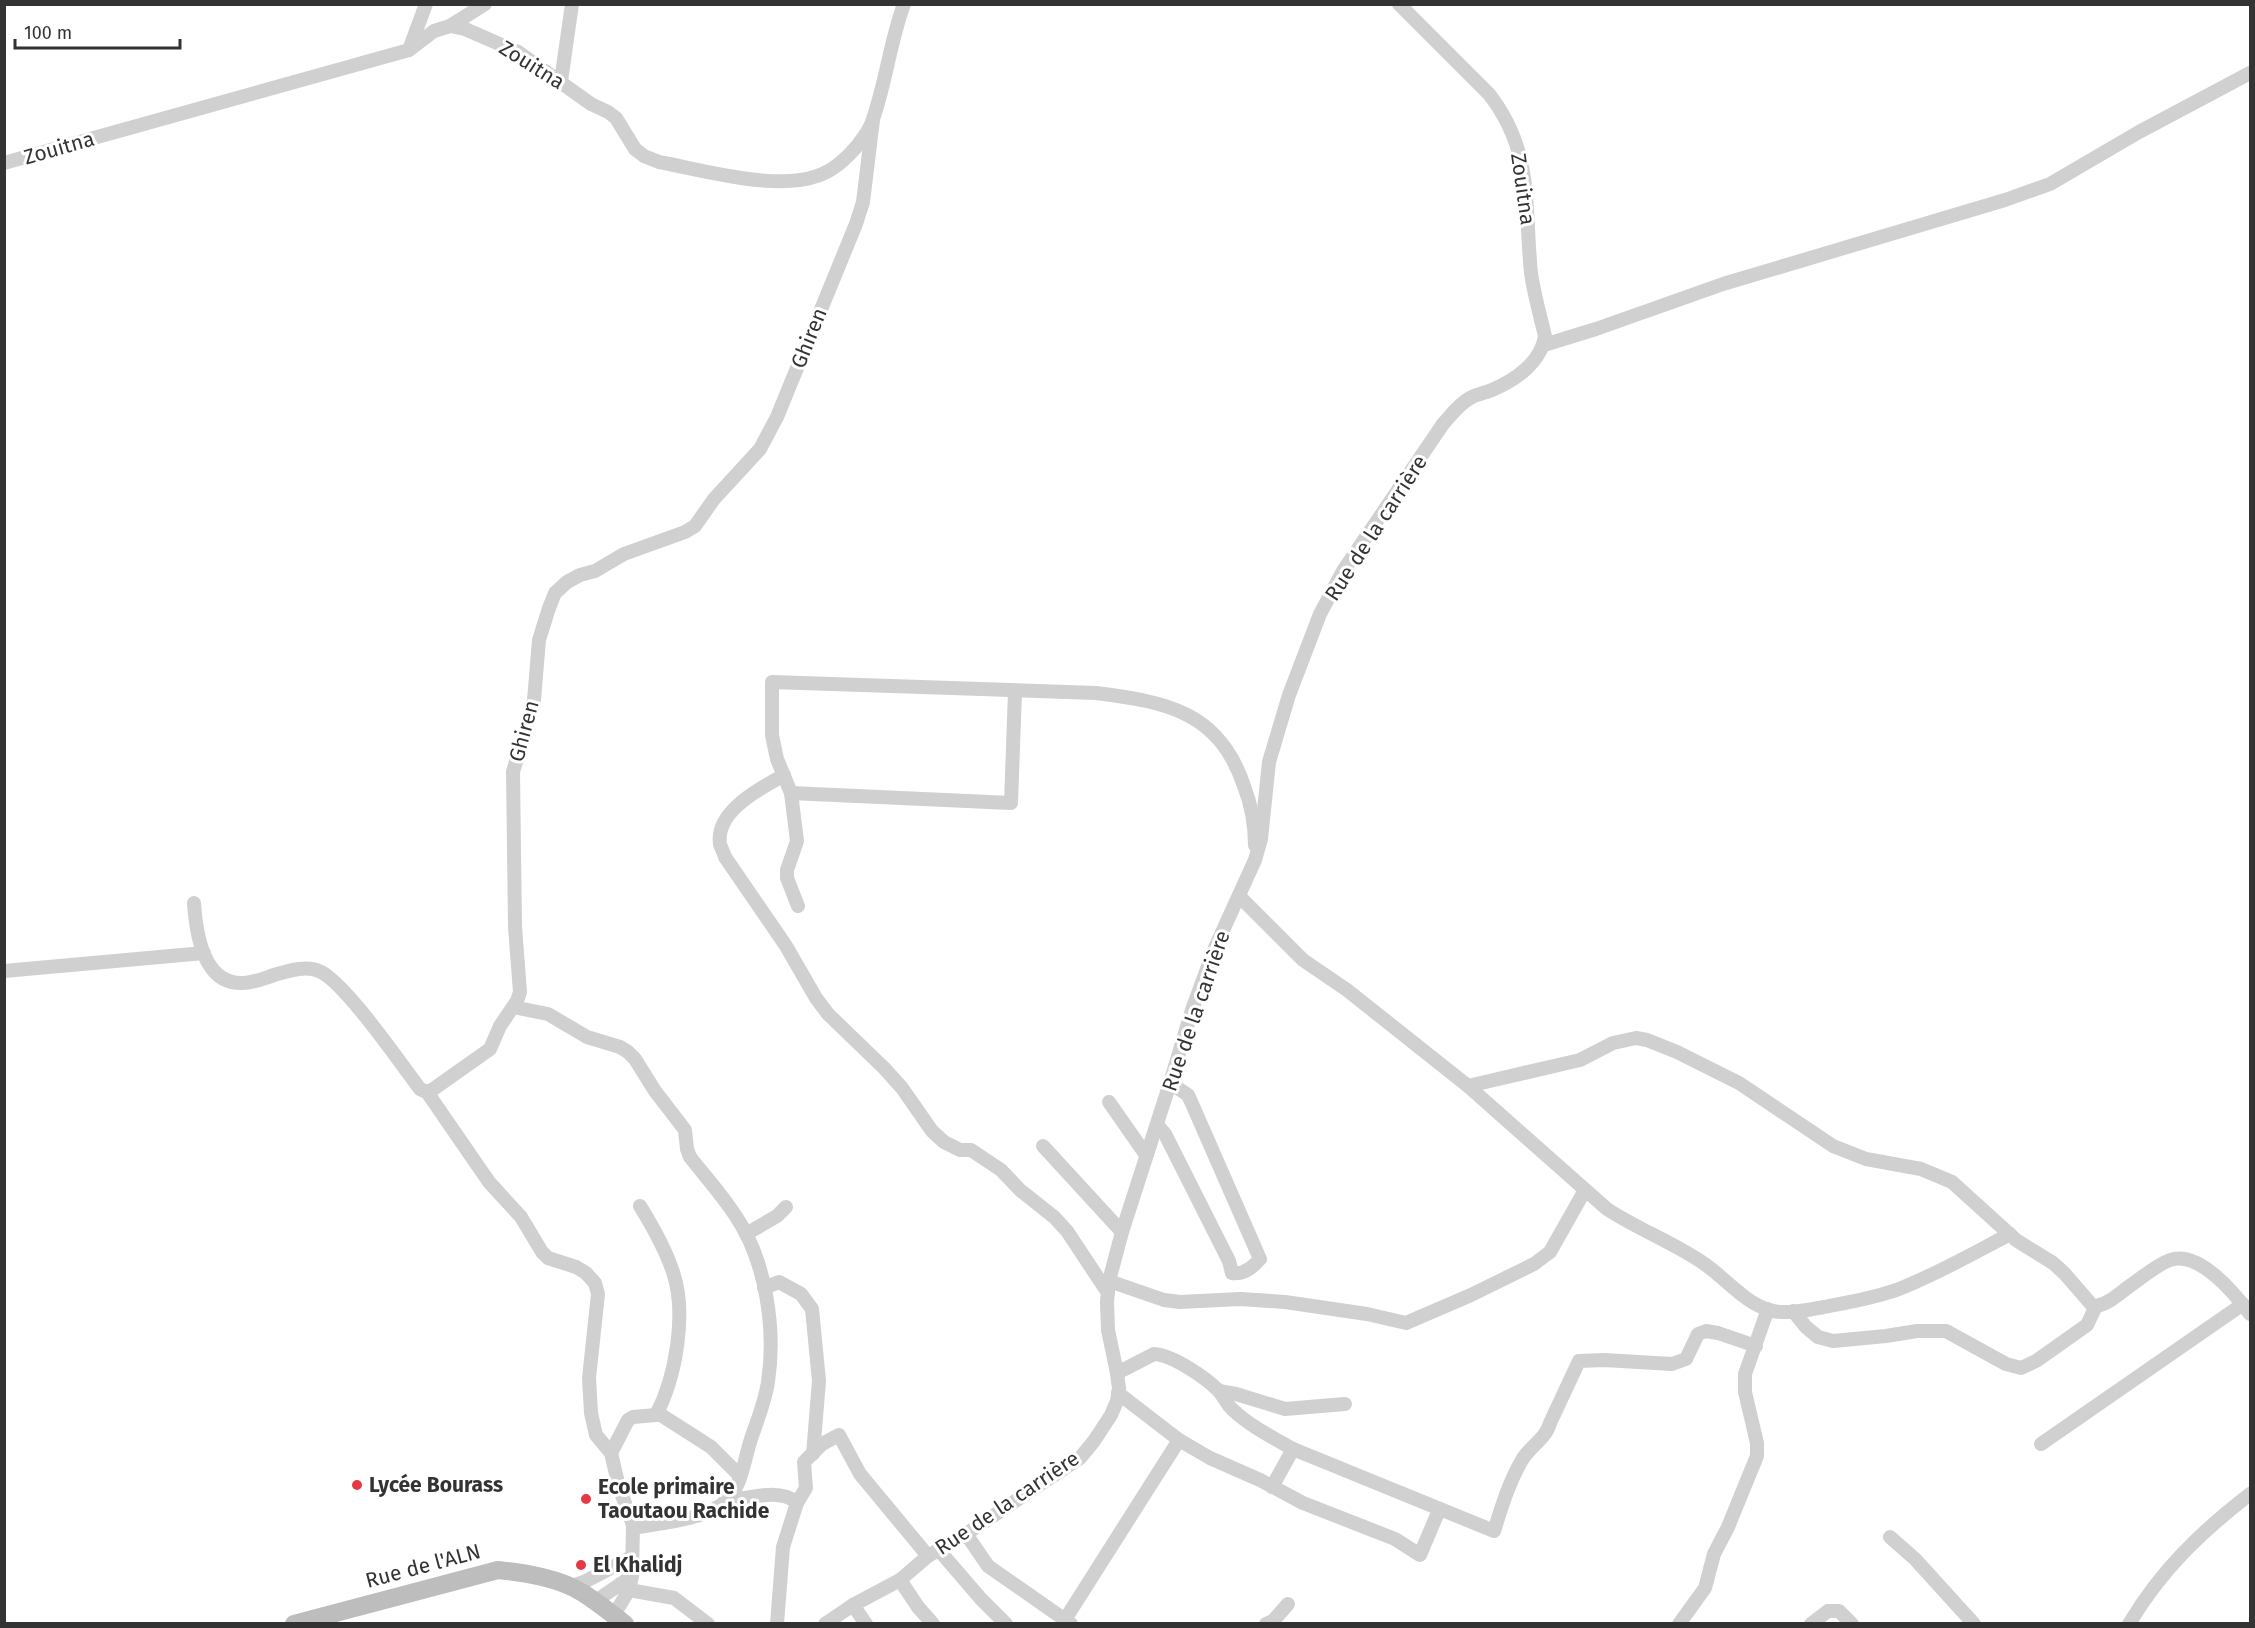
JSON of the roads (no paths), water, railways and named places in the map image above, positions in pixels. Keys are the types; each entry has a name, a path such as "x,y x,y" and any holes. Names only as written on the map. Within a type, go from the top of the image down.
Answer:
{"main road":[{"name":"Rue de l'ALN","path":"294,1623 498,1570 522,1572 569,1587 583,1593 619,1619"}],"street":[{"path":"409,50 426,4"},
{"path":"450,26 484,4"},
{"path":"561,81 572,4"},
{"name":"Zouitna","path":"4,163 409,50 434,31 450,26 465,29 518,51 616,118 635,149 644,156 659,162 770,181 800,180 817,176 831,169 850,155 866,135 873,120 895,29 904,4"},
{"name":"Zouitna","path":"1399,4 1488,94 1500,109 1513,133 1521,159 1526,189 1531,272 1545,336 1544,345"},
{"path":"1544,345 1723,284 2005,201 2050,184 2139,132 2250,73"},
{"name":"Ghiren","path":"427,1092 490,1049 500,1026 520,992 515,927 513,772 534,700 539,640 555,593 567,582 580,575 595,571 624,554 695,526 714,499 760,449 777,417 856,224 862,202 873,120"},
{"name":"Rue de la carrière","path":"825,1623 900,1580 933,1553 966,1534 1080,1458 1111,1415 1118,1393 1117,1373 1108,1330 1109,1287 1122,1232 1192,1010 1214,950 1239,896 1261,839 1273,743 1309,640 1343,570 1443,424 1457,408 1470,398 1508,383 1529,367 1544,345"},
{"path":"798,906 787,878 787,870 798,841 791,793 777,759 772,735 772,682 1096,693 1139,699 1184,712 1209,728 1230,752 1243,780 1253,822 1255,841 1253,862"},
{"path":"791,793 1011,803 1015,692"},
{"path":"784,775 756,790 738,804 727,818 721,832 720,843 725,857 786,946 816,998 828,1014 902,1088 932,1131 944,1142 960,1150 971,1150 1001,1170 1020,1190 1054,1217 1109,1287 1180,1302 1239,1299 1285,1302 1367,1314 1406,1323 1534,1264 1550,1252 1585,1190"},
{"path":"1239,896 1303,960 1365,1004 1468,1086 1607,1209 1631,1225 1708,1266 1743,1295 1768,1309 1793,1311 1867,1299 1899,1289 2010,1234"},
{"path":"194,903 195,924 206,960 214,972 226,980 243,983 293,970 320,971 332,980 357,1006 420,1089 427,1092 489,1182 525,1223 542,1252 548,1258 576,1267 586,1273 595,1284 598,1294 589,1378 591,1413 596,1435 611,1453 619,1487 633,1528 632,1557 619,1619"},
{"path":"4,971 204,953"},
{"path":"513,1007 548,1014 587,1037 620,1047 635,1059 655,1091 685,1130 690,1157 735,1215 755,1254 764,1288 769,1324 768,1382 740,1476 736,1487 725,1501"},
{"path":"1468,1086 1580,1060 1613,1043 1636,1038 1647,1040 1677,1052 1739,1083 1833,1146 1849,1154 1921,1169 1952,1182 2010,1234 2053,1263 2096,1306"},
{"path":"1157,1125 1165,1134 1229,1261 1232,1273 1237,1274 1254,1266 1260,1259 1188,1095 1170,1083"},
{"path":"1109,1102 1146,1155"},
{"path":"1043,1146 1122,1232"},
{"path":"640,1206 667,1255 674,1274 678,1298 676,1358 656,1415"},
{"path":"746,1234 777,1216 786,1207"},
{"path":"1793,1311 1806,1327 1818,1336 1833,1341 1917,1331 1946,1331 2006,1364 2021,1368 2036,1361 2087,1325 2096,1306 2108,1302 2158,1266 2172,1259 2187,1260 2201,1265 2221,1280 2247,1309 2041,1444"},
{"path":"764,1288 779,1282 784,1284 801,1294 812,1309 819,1381 813,1454"},
{"path":"1679,1623 1705,1588 1714,1554 1728,1527 1757,1456 1757,1443 1745,1392 1745,1374 1768,1309"},
{"path":"1117,1373 1154,1354 1161,1354 1199,1376 1219,1391 1232,1409 1254,1426 1293,1449 1494,1531 1507,1490 1530,1448 1547,1433 1580,1360 1672,1364 1686,1359 1698,1334 1706,1331 1756,1346"},
{"path":"1219,1391 1285,1409 1345,1404"},
{"path":"1118,1393 1179,1440 1210,1458 1303,1503 1395,1539 1420,1554 1439,1510"},
{"path":"611,1453 628,1420 633,1417 661,1415 704,1441 740,1476"},
{"path":"777,1623 783,1547 797,1503 806,1488 804,1461 822,1444 839,1435 860,1474 933,1553 1006,1623"},
{"path":"966,1534 988,1566 1068,1621 1179,1440"},
{"path":"1272,1487 1293,1449"},
{"path":"2129,1623 2148,1593 2177,1558 2250,1494"},
{"path":"633,1528 696,1515 725,1501 765,1495 791,1498 797,1503"},
{"path":"1890,1537 1915,1559 1974,1623"},
{"path":"569,1587 584,1582 632,1557"},
{"path":"900,1580 918,1607 933,1623"},
{"path":"594,1602 627,1584 674,1599 708,1623"},
{"path":"1266,1623 1273,1621 1288,1604"},
{"path":"853,1605 866,1623"},
{"path":"1811,1623 1828,1611 1839,1611 1852,1623"}],"place":[{"name":"Lycée Bourass","path":"357,1485"},
{"name":"Ecole primaire Taoutaou Rachide","path":"586,1499"},
{"name":"El Khalidj","path":"581,1565"}]}
